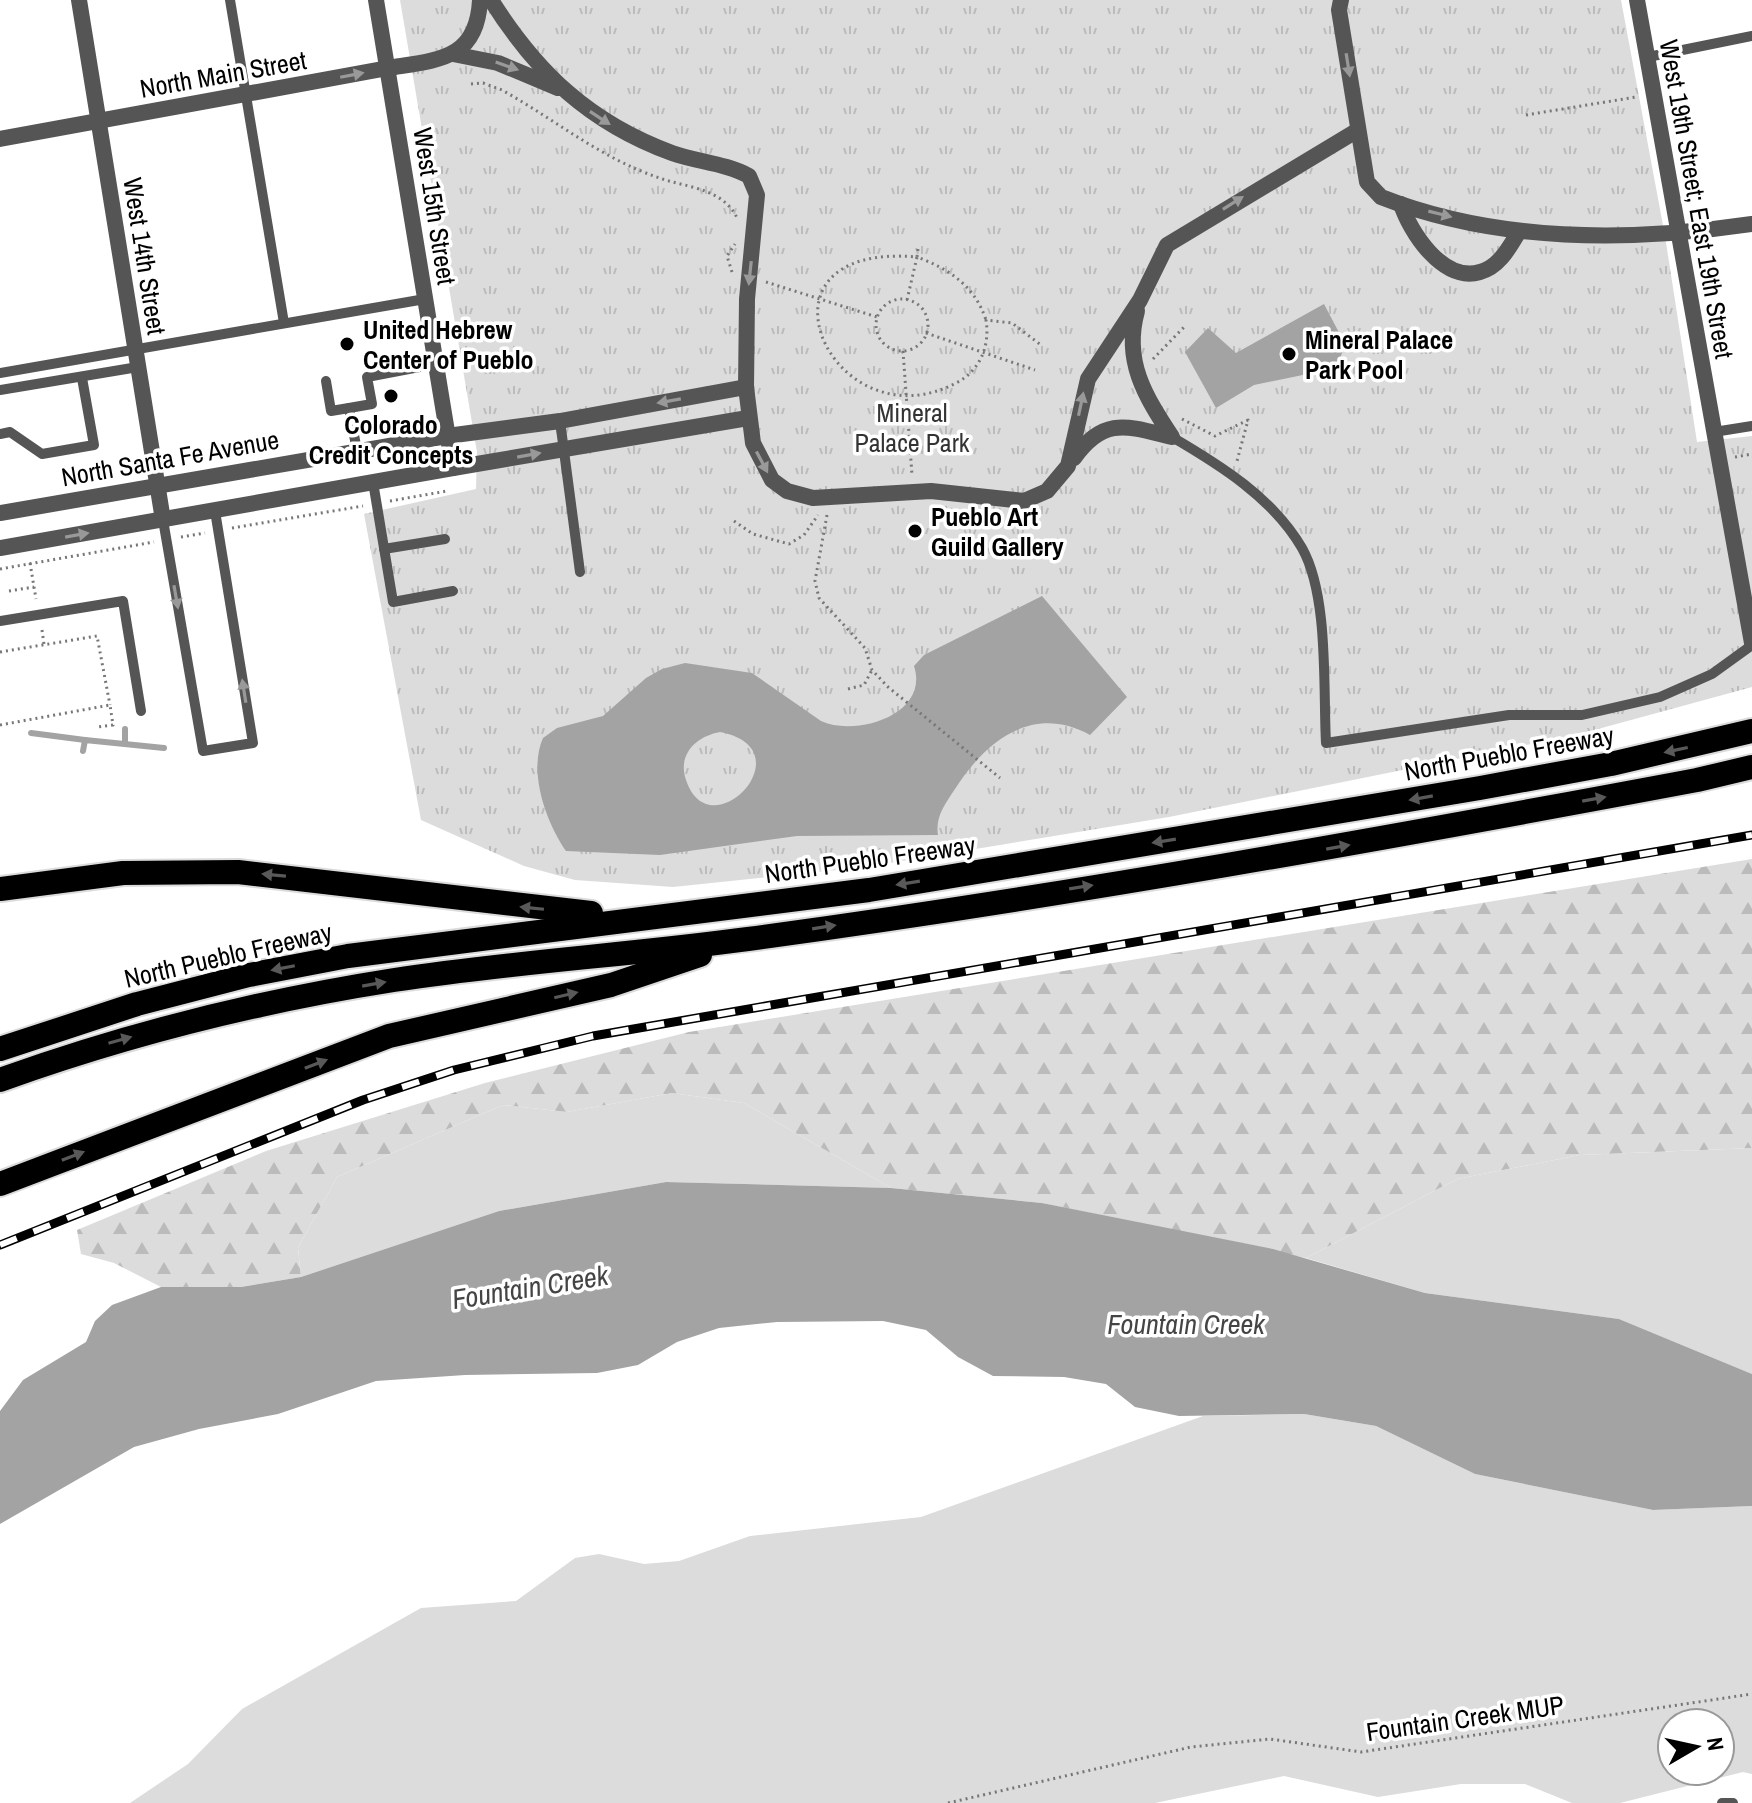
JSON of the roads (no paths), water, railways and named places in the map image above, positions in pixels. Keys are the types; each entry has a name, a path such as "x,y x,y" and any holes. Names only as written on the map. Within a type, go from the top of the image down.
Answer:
{"highway":[{"path":"1724,739 1752,723"},
{"name":"North Pueblo Freeway","path":"0,1049 137,1004 263,972 348,956 869,890 1480,788 1752,731"},
{"path":"0,1080 147,1032 310,995 398,980 747,939 1320,850 1752,767"},
{"path":"1697,780 1752,774"},
{"path":"0,889 123,873 238,872 637,918"},
{"path":"0,1184 389,1036 611,985 747,939"}],"street":[{"name":"West 14th Street","path":"79,0 163,520"},
{"name":"West 15th Street","path":"376,0 453,468"},
{"path":"453,54 465,47 477,27 480,0"},
{"name":"North Main Street","path":"491,0 558,88"},
{"path":"1341,0 1339,10 1367,182 1381,197 1518,233 1673,235 1752,224"},
{"name":"West 19th Street; East 19th Street","path":"1637,0 1655,94 1673,235 1714,432 1752,644"},
{"name":"North Main Street","path":"0,139 453,54 498,63 558,88 643,142 749,176 757,195 749,276 746,387"},
{"path":"1068,466 1088,379 1140,300 1167,245 1358,130"},
{"path":"1401,204 1407,222 1422,244 1450,267 1463,272 1478,274 1498,262 1518,233"},
{"path":"1140,300 1132,328 1135,370 1140,387 1172,437"},
{"path":"746,387 748,418 761,463 772,480 787,491 813,498 958,492 1024,501 1047,491 1088,439 1108,428 1130,428 1172,437"},
{"name":"North Santa Fe Avenue","path":"0,513 447,436 560,421 746,387"},
{"path":"0,548 748,418"}],"lane":[{"path":"230,0 284,323"},
{"path":"1648,57 1752,36"},
{"path":"0,373 425,299"},
{"path":"326,381 331,411 372,404 367,377 435,364"},
{"path":"0,390 138,367"},
{"path":"0,434 10,432 42,454 94,445 82,378"},
{"path":"349,408 357,451"},
{"path":"560,421 580,572"},
{"path":"1714,432 1752,426"},
{"path":"1172,437 1233,476 1285,523 1303,551 1314,581 1326,743 1509,715 1582,715 1660,697 1712,674 1752,644"},
{"path":"373,482 393,602 453,591"},
{"path":"163,520 203,751 253,743 215,511"},
{"path":"384,549 445,539"},
{"path":"0,621 123,601 141,711"},
{"path":"1722,1803 1733,1803"}],"water":[{"path":"1324,304 1345,344 1339,362 1327,370 1254,385 1216,408 1185,352 1208,328 1236,353"},
{"path":"1042,596 1127,697 1090,735 1069,726 1049,723 1012,732 996,743 967,772 948,800 939,816 938,835 797,836 660,855 566,851 552,826 538,781 537,766 543,738 557,728 603,716 646,678 662,669 685,663 752,673 821,721 852,726 870,724 901,709 911,698 916,683 914,666 924,655","holes":["720,732 745,742 755,757 754,774 745,789 731,801 714,805 698,799 684,771 684,762 691,748 704,738"]},
{"name":"Fountain Creek","path":"666,1182 891,1188 1042,1203 1273,1249 1425,1293 1619,1319 1752,1374 1752,1506 1653,1510 1475,1474 1376,1426 1304,1414 1179,1416 1135,1407 1106,1384 1064,1377 993,1376 958,1357 926,1330 883,1321 777,1322 719,1328 677,1342 638,1365 597,1373 465,1375 376,1381 278,1414 199,1429 134,1447 0,1524 0,1411 23,1380 86,1342 95,1321 112,1305 161,1287 241,1287 301,1277 499,1211"}],"waterway":[{"path":"125,729 125,744"},
{"path":"31,733 85,740"},
{"path":"83,751 85,740 164,748"}],"railway":[{"path":"0,1245 363,1100 454,1070 593,1036 1752,835"}],"place":[{"name":"United Hebrew Center of Pueblo","path":"347,344"},
{"name":"Mineral Palace Park Pool","path":"1289,354"},
{"name":"Colorado Credit Concepts","path":"391,396"},
{"name":"Pueblo Art Guild Gallery","path":"915,531"}],"park label":[{"name":"Mineral Palace Park","path":"912,427"}]}
